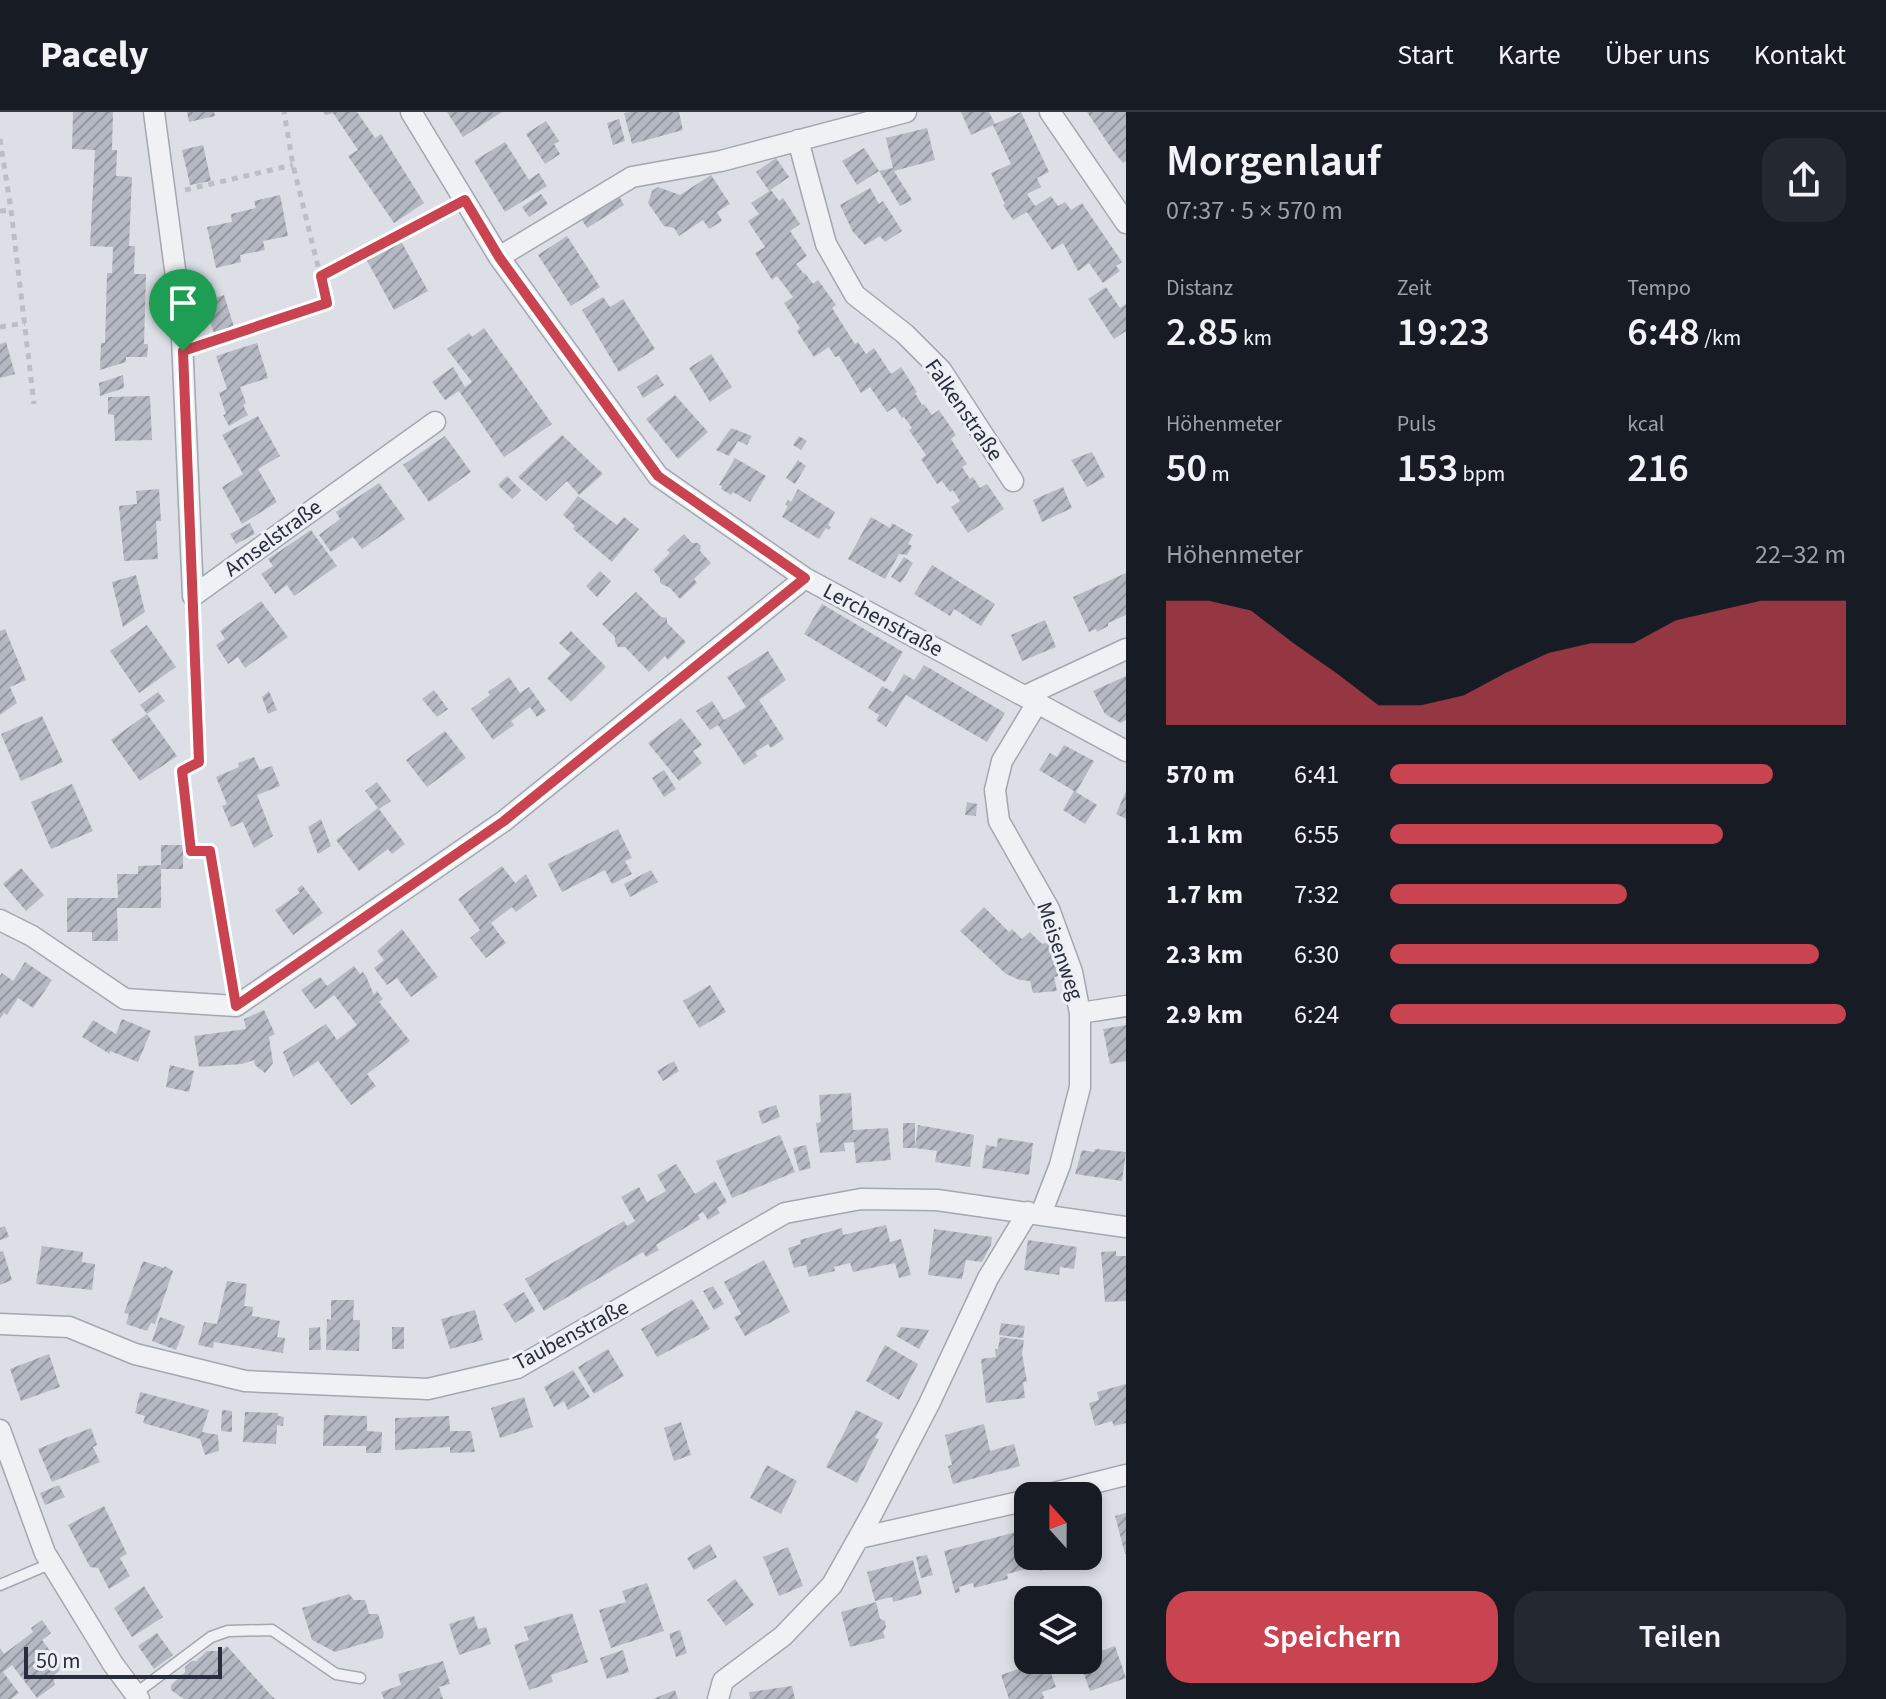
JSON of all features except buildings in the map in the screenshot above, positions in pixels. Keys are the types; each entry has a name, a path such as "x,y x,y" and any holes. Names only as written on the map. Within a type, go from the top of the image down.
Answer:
{"street":[{"name":"Amselstraße","path":"154,112 181,314 193,596"},
{"name":"Lerchenstraße","path":"411,112 499,257 658,476 805,578 1126,751"},
{"path":"499,257 632,177 721,161 906,112"},
{"path":"1050,112 1126,223"},
{"name":"Falkenstraße","path":"798,140 826,244 855,295 905,334 941,370 1013,481"},
{"name":"Amselstraße","path":"193,596 435,422"},
{"path":"0,920 32,936 125,999 236,1006 504,821 805,578"},
{"path":"1031,700 1126,649"},
{"name":"Meisenweg","path":"718,1699 723,1681 783,1636 832,1585 929,1404 988,1278 1034,1213 1060,1165 1080,1087 1080,1013 1072,972 1049,909 999,821 995,790 1002,761 1031,700"},
{"path":"1080,1013 1126,1006"},
{"name":"Taubenstraße","path":"0,1324 69,1327 135,1354 245,1381 428,1389 517,1368 785,1213 861,1199 937,1200 1126,1227"},
{"path":"0,1430 45,1553 113,1664 137,1696"},
{"path":"1098,1482 1126,1475"},
{"path":"859,1538 1014,1503"}],"lane":[{"path":"0,1585 52,1563"},
{"path":"137,1696 211,1637 228,1631 272,1630 336,1674 360,1678"}],"path":[{"path":"183,351 327,303 293,165 284,112"},
{"path":"0,139 34,404"},
{"path":"165,195 293,165"},
{"path":"321,276 465,200"},
{"path":"0,211 11,210"},
{"path":"0,327 25,323"},
{"path":"193,596 199,762 182,771 183,784 191,851 210,851 236,1006"}],"route":[{"path":"465,200 499,257 658,476 805,578 504,821 236,1006 210,851 191,851 182,771 199,762 183,351 327,303 321,276 465,200"}]}
